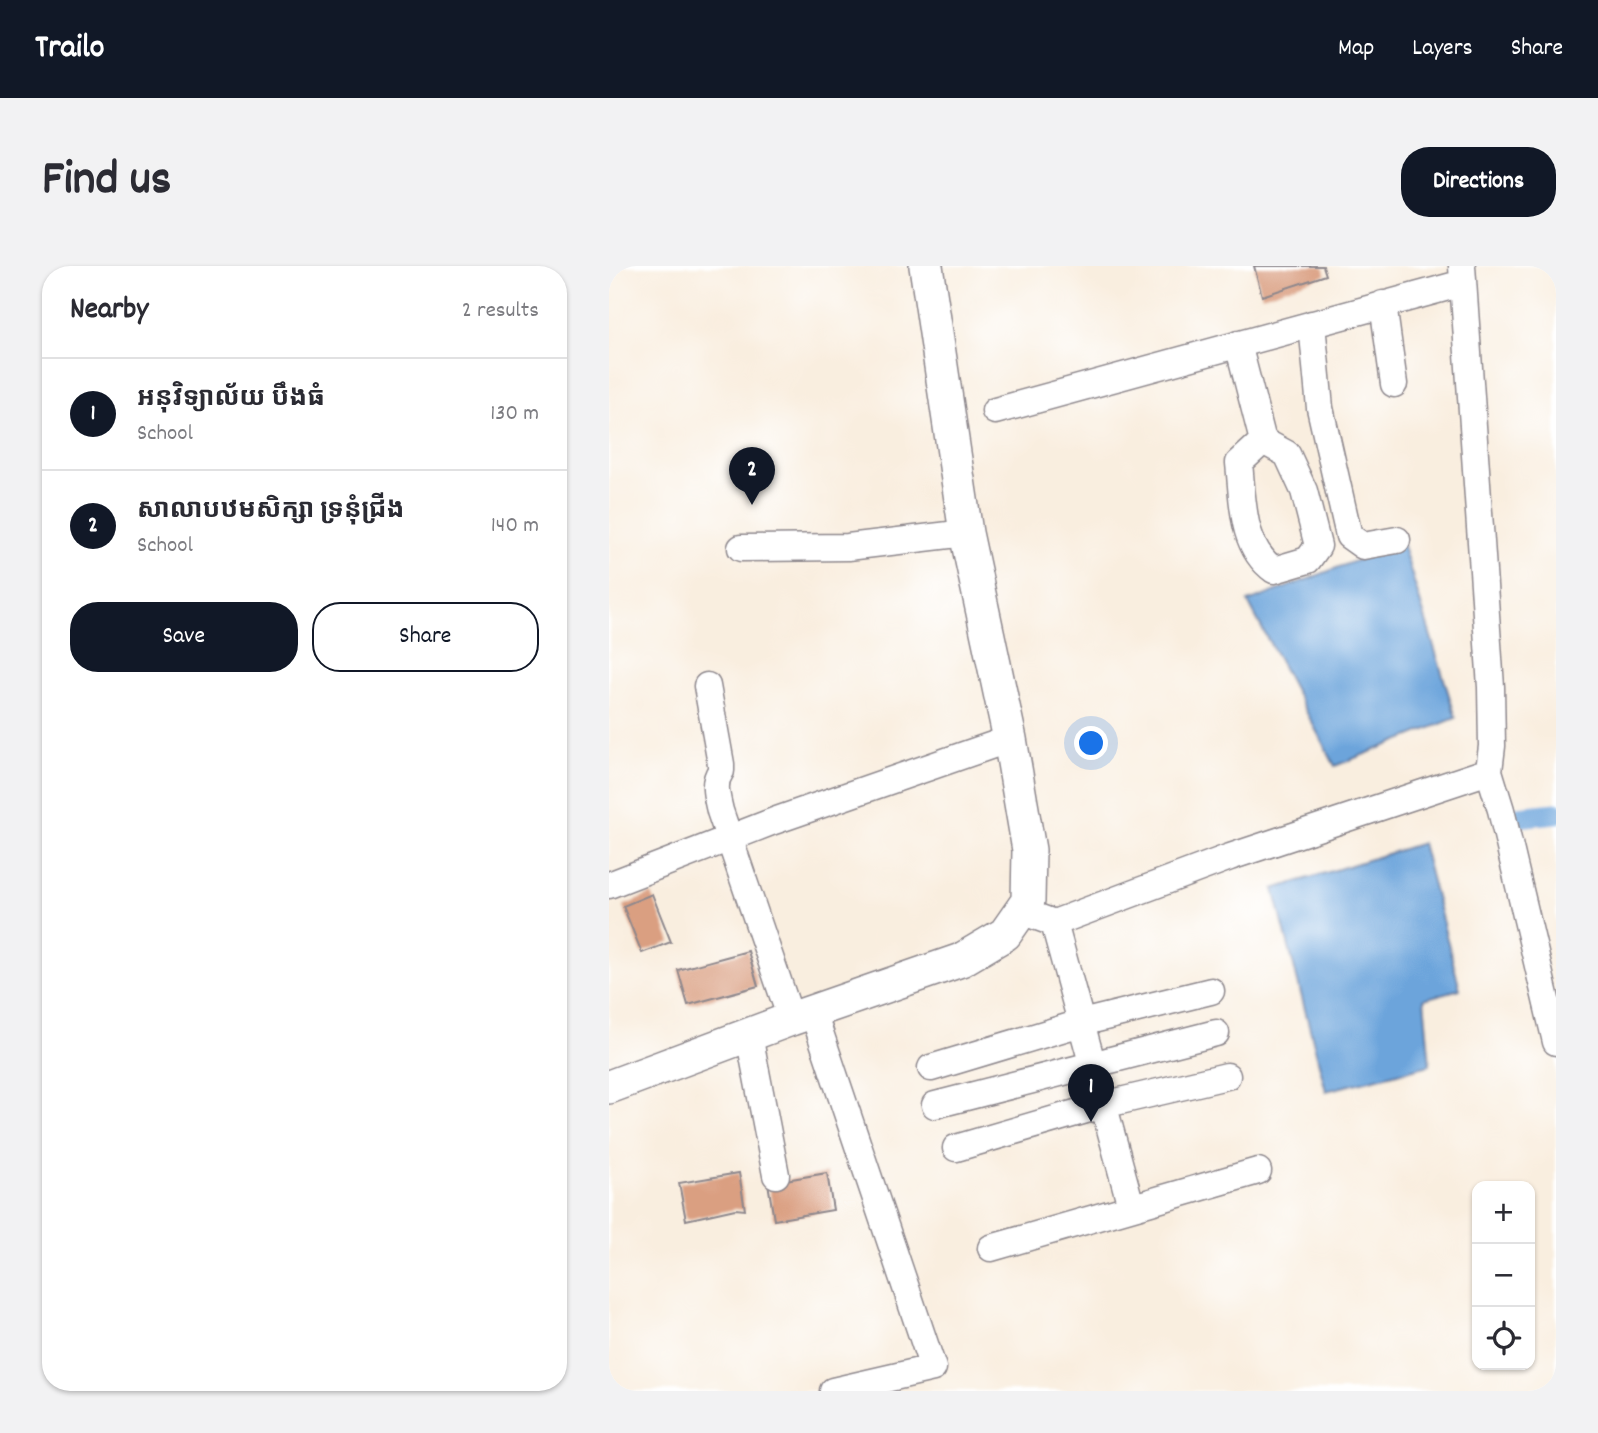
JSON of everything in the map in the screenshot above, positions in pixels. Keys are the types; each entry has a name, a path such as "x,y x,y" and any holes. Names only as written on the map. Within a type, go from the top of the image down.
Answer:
{"main road":[{"path":"609,1087 802,1015 961,960 1005,934 1028,901 1029,849 1010,739 967,533 926,266"}],"street":[{"path":"995,411 1383,304 1463,274 1491,687 1492,746 1489,771 1556,1042"},
{"path":"1383,304 1394,384"},
{"path":"1312,324 1320,408 1349,536 1363,545 1397,540"},
{"path":"1238,344 1263,441"},
{"path":"741,548 848,547 967,533"},
{"path":"707,686 721,771 717,776 715,791 728,839 802,1015 937,1380 833,1391"},
{"path":"609,885 728,839 1010,739"},
{"path":"1021,911 1054,923 1230,856 1489,771"},
{"path":"1054,923 1131,1206"},
{"path":"931,1068 1080,1023 1211,991"},
{"path":"935,1104 1216,1033"},
{"path":"749,1035 776,1175"},
{"path":"956,1148 1103,1105 1227,1076"},
{"path":"991,1248 1258,1171"}],"water":[{"path":"1402,543 1456,718 1335,766 1248,602"},
{"path":"1422,843 1460,989 1424,999 1430,1065 1326,1091 1274,889"}],"building":[{"path":"1254,266 1323,266 1326,275 1262,296"},
{"path":"652,894 671,942 642,953 623,906"},
{"path":"748,951 758,986 688,1005 678,970"},
{"path":"739,1173 745,1210 735,1209 686,1220 679,1183"},
{"path":"827,1173 833,1210 774,1220 768,1183"}],"waterway":[{"path":"1517,817 1556,813"}],"place":[{"name":"សាលាបឋមសិក្សា ទ្រនុំជ្រីង","path":"752,505"},
{"name":"អនុវិទ្យាល័យ បឹងធំ","path":"1091,1122"}]}
